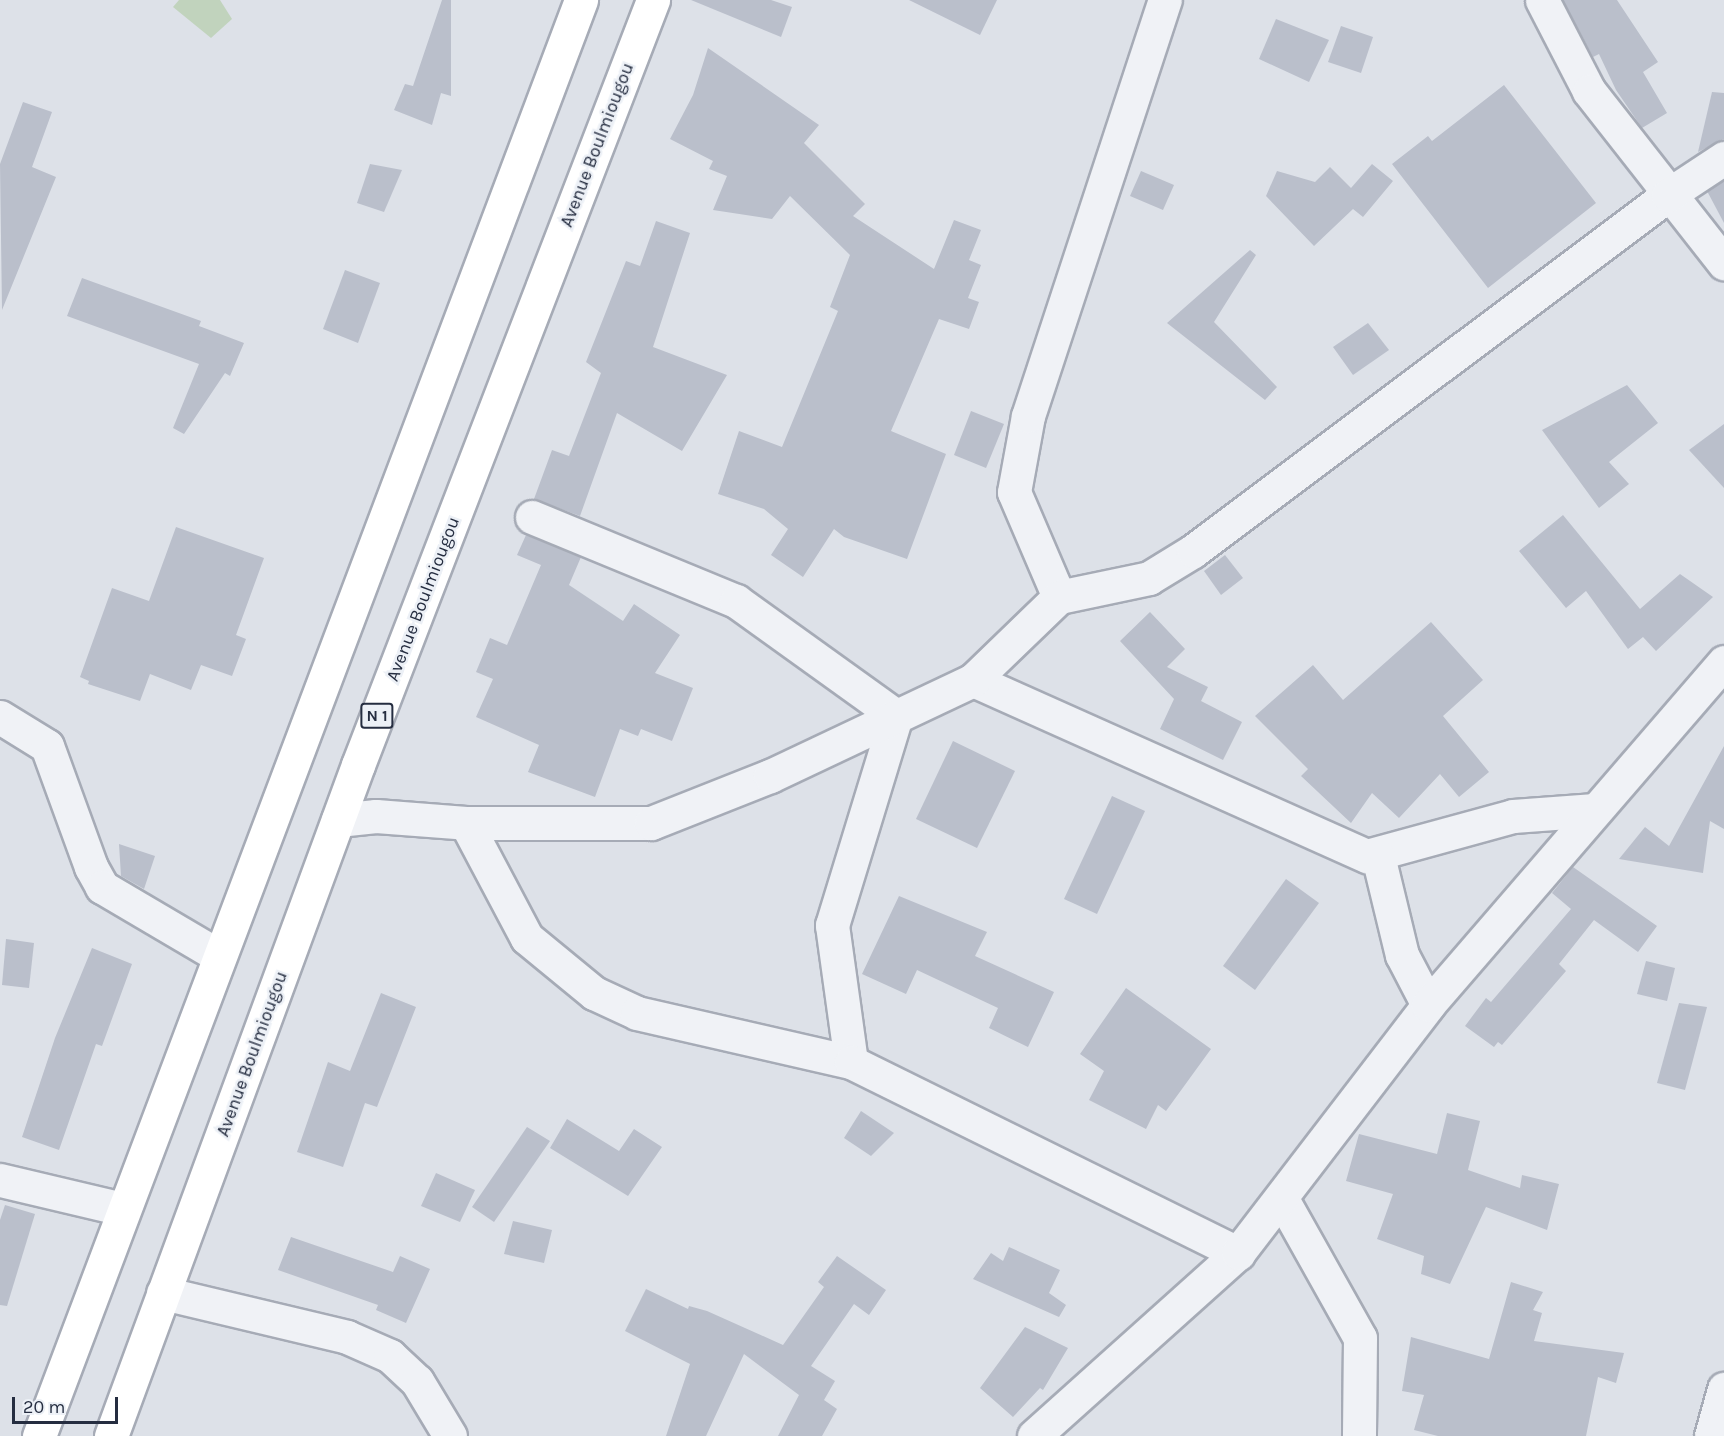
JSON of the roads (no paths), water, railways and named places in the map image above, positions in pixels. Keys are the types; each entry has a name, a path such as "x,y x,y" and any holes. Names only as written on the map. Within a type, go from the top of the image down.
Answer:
{"highway":[{"path":"39,1436 581,0"},
{"name":"Avenue Boulmiougou","path":"111,1436 338,820 653,0"}],"street":[{"path":"1059,597 1014,492 1028,416 1165,0"},
{"path":"1542,0 1589,91 1668,195 1724,262"},
{"path":"338,820 375,816 466,823 651,823 770,776 896,717 973,680 1059,597 1149,578 1193,551 1668,195 1724,158"},
{"path":"532,517 736,601 896,717"},
{"path":"1035,1436 1238,1253 1282,1199 1428,1005 1724,662"},
{"path":"973,680 1327,842 1367,856 1378,856 1513,816 1595,810"},
{"path":"0,717 47,746 91,867 102,887 219,956"},
{"path":"850,1062 832,925 896,717"},
{"path":"466,823 527,938 594,993 637,1012 850,1062 1238,1253"},
{"path":"1378,856 1402,955 1428,1005"},
{"path":"0,1180 123,1209"},
{"path":"1282,1199 1360,1338 1359,1436"},
{"path":"163,1293 347,1337 390,1356 417,1381 450,1436"},
{"path":"1712,1436 1724,1389"}]}
